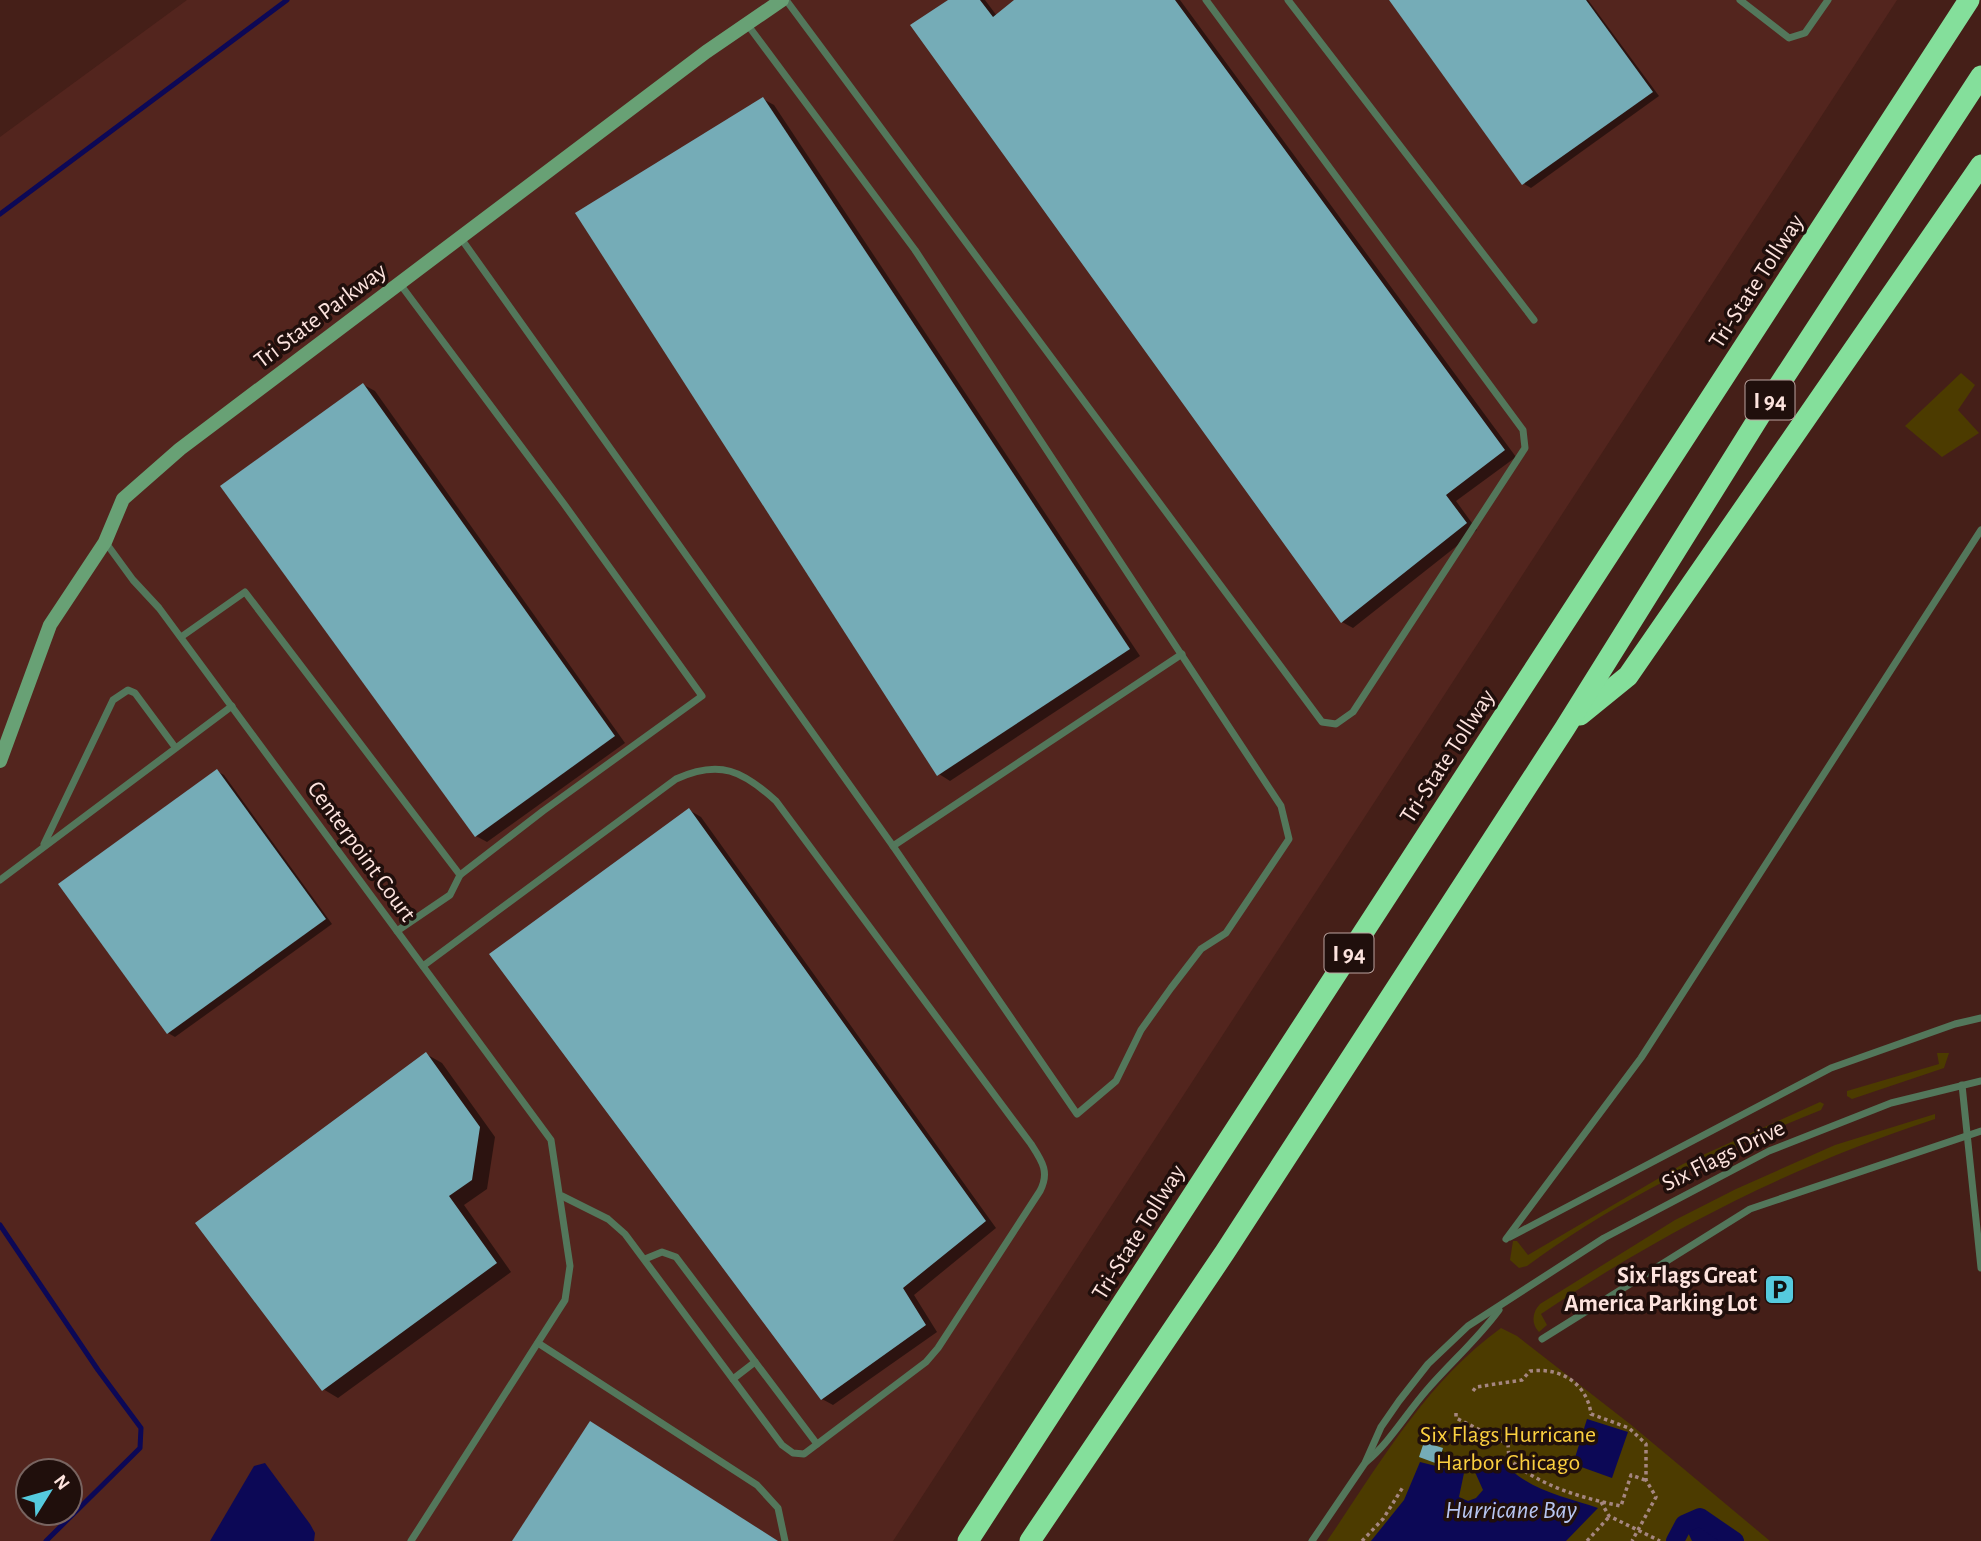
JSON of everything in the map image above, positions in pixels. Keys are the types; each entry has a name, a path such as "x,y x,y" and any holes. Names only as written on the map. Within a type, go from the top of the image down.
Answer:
{"highway":[{"name":"Tri-State Tollway","path":"968,1541 1969,0"},
{"name":"I 94","path":"1030,1541 1232,1240 1565,728 1774,393 1981,76"},
{"path":"1565,728 1628,677 1981,165"}],"street":[{"name":"Tri State Parkway","path":"0,761 50,625 105,542 123,499 180,449 460,237 747,24 784,0"}],"lane":[{"path":"784,0 1322,722 1336,724 1353,712 1525,448 1523,430 1206,0"},
{"path":"1288,0 1534,320"},
{"path":"1740,0 1789,38 1805,33 1828,0"},
{"path":"460,237 893,846 1077,1114 1116,1081 1141,1030 1163,999 1201,949 1226,933 1289,839 1281,806 915,250 747,24"},
{"path":"397,931 450,895 460,875 702,696 564,504 399,284"},
{"path":"1981,530 1641,1058 1506,1239 1831,1068 1955,1024 1981,1018"},
{"name":"Centerpoint Court","path":"105,542 181,637 551,1140 562,1196 570,1266 565,1300 411,1541"},
{"path":"181,637 245,592 460,875"},
{"path":"893,846 1182,654"},
{"path":"42,848 113,699 119,693 128,690 135,693 175,747"},
{"path":"0,880 232,706"},
{"path":"423,966 676,779 694,771 714,767 736,772 756,783 776,802 1031,1143 1045,1167 1046,1180 938,1348 926,1362 804,1454 793,1453 782,1445 625,1234 608,1219 562,1196"},
{"name":"Six Flags Drive","path":"1312,1541 1365,1463 1381,1427 1428,1364 1468,1326 1604,1238 1769,1151 1891,1103 1981,1081"},
{"path":"1962,1085 1981,1268"},
{"path":"1542,1339 1750,1209 1981,1131"},
{"path":"645,1259 662,1252 676,1257 817,1444"},
{"name":"Six Flags Drive","path":"1365,1463 1380,1451 1424,1393 1479,1337 1501,1307"},
{"path":"538,1343 757,1485 778,1508 785,1541"},
{"path":"733,1379 755,1362"}],"path":[{"path":"1474,1391 1476,1387 1522,1380 1530,1371 1542,1370 1563,1375 1582,1390 1590,1401 1591,1414 1629,1428 1646,1444 1646,1480 1656,1497 1632,1541"},
{"path":"1456,1413 1456,1418 1508,1444 1509,1460 1526,1475 1601,1502 1621,1506 1631,1475 1646,1480"},
{"path":"1362,1541 1383,1519 1403,1487"},
{"path":"1601,1502 1609,1516 1660,1541"},
{"path":"1587,1541 1609,1516"}],"shaded area":[{"path":"187,0 1897,0 893,1541 0,1541 0,137"}],"green space":[{"path":"1961,373 1975,385 1958,410 1979,433 1942,457 1905,426"},
{"path":"1937,1053 1949,1053 1944,1068 1852,1099 1847,1096 1847,1091 1939,1064"},
{"path":"1820,1102 1824,1104 1821,1110 1745,1142 1632,1198 1527,1266 1519,1268 1510,1260 1513,1241 1517,1241 1528,1255 1683,1164"},
{"path":"1935,1114 1935,1119 1831,1157 1683,1228 1541,1314 1547,1325 1539,1332 1536,1329 1535,1311 1540,1304 1675,1220 1736,1189 1835,1145"},
{"name":"Six Flags Hurricane Harbor Chicago","path":"1501,1328 1517,1336 1630,1424 1770,1541 1327,1541 1426,1400 1474,1350"}],"water":[{"path":"1587,1419 1628,1432 1612,1478 1573,1464"},
{"name":"Hurricane Bay","path":"1502,1459 1521,1478 1533,1485 1598,1508 1566,1541 1371,1541 1404,1500 1420,1462 1464,1473 1459,1497 1468,1501 1476,1498 1483,1490 1475,1472"},
{"path":"265,1463 310,1524 315,1533 314,1541 210,1541 254,1466"},
{"path":"1700,1517 1729,1534 1719,1541 1692,1541 1684,1524"}],"building":[{"path":"948,0 980,0 993,17 1014,0 1175,0 1505,450 1446,495 1467,523 1341,623 910,25"},
{"path":"1389,0 1586,0 1653,92 1522,185"},
{"path":"763,97 1130,649 937,776 575,213"},
{"path":"363,383 615,736 475,837 220,486"},
{"path":"217,769 326,919 167,1034 58,884"},
{"path":"689,808 986,1221 903,1288 926,1325 821,1400 489,954"},
{"path":"426,1052 480,1127 472,1180 449,1196 497,1263 322,1391 195,1223"},
{"path":"590,1421 778,1541 512,1541"},
{"path":"1424,1442 1443,1448 1438,1464 1419,1457"}],"waterway":[{"path":"0,214 287,0"},
{"path":"0,1225 98,1370 141,1428 140,1448 46,1541"},
{"path":"1675,1541 1684,1524 1700,1517 1735,1541"}],"place":[{"name":"Six Flags Great America Parking Lot","path":"1780,1289"}]}
